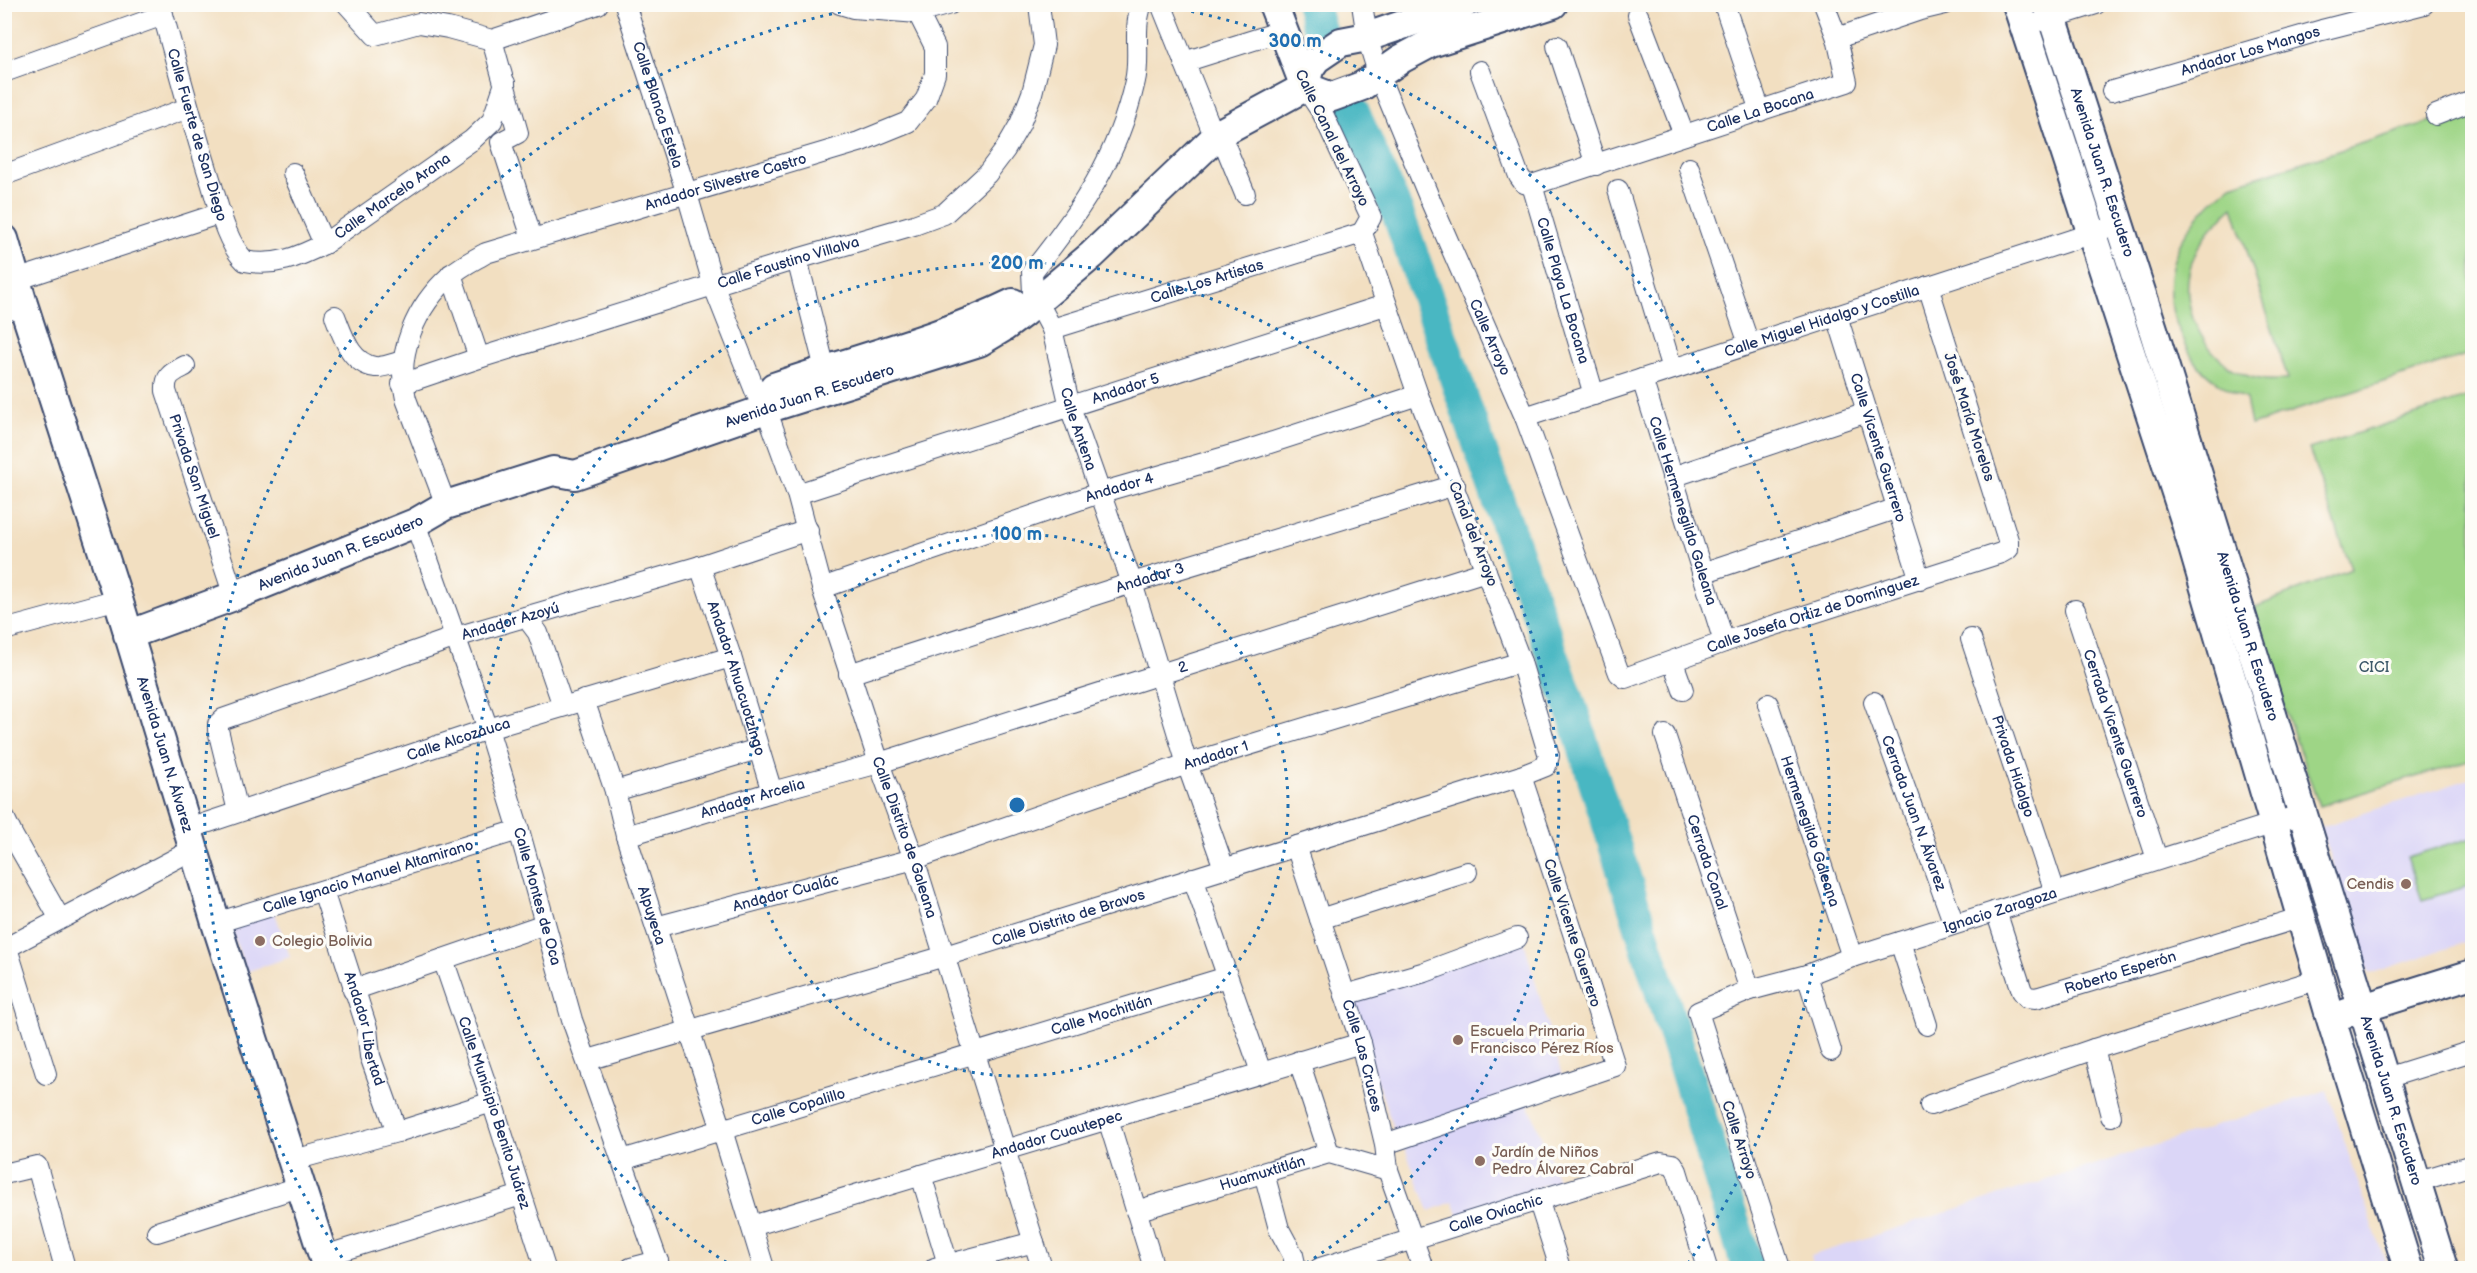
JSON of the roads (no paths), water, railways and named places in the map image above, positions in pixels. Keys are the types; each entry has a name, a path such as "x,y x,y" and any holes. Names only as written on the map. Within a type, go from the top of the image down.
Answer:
{"main road":[{"name":"Calle Canal del Arroyo","path":"1273,4 1305,87"},
{"path":"1464,4 1366,37 1341,42 1316,59 1309,69 1305,87 1332,97 1362,86 1401,59 1431,43 1553,4"},
{"name":"Avenida Juan R. Escudero","path":"2050,11 2106,229 2198,517 2303,814 2443,1269"},
{"name":"Avenida Juan R. Escudero","path":"2021,15 2106,229"},
{"name":"Avenida Juan R. Escudero","path":"761,401 978,342 1004,327 1040,294 1092,255 1218,135 1305,87"},
{"name":"Avenida Juan N. Álvarez","path":"4,239 14,299 118,599 216,923 325,1262"},
{"name":"Avenida Juan R. Escudero","path":"128,635 234,596 415,523 446,505 553,471 575,475 761,401 825,369 919,342 1040,294"},
{"name":"Avenida Juan R. Escudero","path":"2198,517 2273,822 2408,1269"},
{"path":"2331,1018 2472,974"},
{"path":"2369,1142 2400,1133"}],"street":[{"path":"347,4 375,35 419,23 492,40 598,4"},
{"name":"Calle Blanca Estela","path":"625,4 687,194 714,287 761,401"},
{"path":"840,4 853,8 918,13 950,4"},
{"name":"Calle Faustino Villalva","path":"402,384 944,214 987,174 1010,141 1032,93 1044,45 1039,4"},
{"path":"1040,294 1032,272 1082,206 1103,170 1124,124 1136,78 1137,16 1142,4"},
{"path":"1161,4 1184,62 1245,194"},
{"name":"Calle Arroyo","path":"1362,4 1366,37 1379,76 1525,417 1619,673"},
{"path":"1724,4 1760,111"},
{"path":"1824,4 1837,38 1920,7 1945,4"},
{"path":"2021,15 2096,4"},
{"name":"Andador Los Mangos","path":"2112,91 2386,10 2424,4"},
{"path":"4,72 162,10"},
{"name":"Calle Fuerte de San Diego","path":"162,10 188,108 221,213 237,253 245,261"},
{"name":"Andador Silvestre Castro","path":"446,505 405,399 402,384 403,361 408,335 432,295 452,274 486,253 532,237 687,194 859,142 908,122 926,99 935,74 935,47 918,13"},
{"path":"1638,15 1684,135"},
{"path":"1184,62 1282,31"},
{"name":"Calle La Bocana","path":"1528,184 1596,165 1847,82 1837,38"},
{"path":"492,40 518,133 501,142 532,237"},
{"path":"1557,46 1596,165"},
{"name":"Calle Playa La Bocana","path":"1480,72 1519,176 1528,184 1594,395"},
{"name":"Calle Marcelo Arana","path":"245,261 271,263 300,256 324,244 472,140 492,121 505,83"},
{"name":"Calle Canal del Arroyo","path":"1305,87 1323,114 1371,217 1362,233 1385,305"},
{"path":"2436,115 2472,101"},
{"path":"4,175 188,108"},
{"path":"1689,168 1749,344"},
{"path":"293,173 324,244"},
{"path":"1618,190 1672,369"},
{"path":"14,299 221,213"},
{"name":"Calle Miguel Hidalgo y Costilla","path":"1525,417 2106,229"},
{"name":"Calle Los Artistas","path":"1052,329 1362,233"},
{"path":"797,259 825,369"},
{"path":"452,274 479,358"},
{"name":"José María Morelos","path":"1928,286 2008,540 2008,549"},
{"name":"Calle Antena","path":"1040,294 1052,329 1070,407 1132,583 1187,764 1224,868"},
{"name":"Canal del Arroyo","path":"1385,305 1521,662 1549,756 1546,766"},
{"name":"Andador 5","path":"797,494 1385,305"},
{"path":"335,316 350,351 362,362 376,367 403,361"},
{"name":"Calle Vicente Guerrero","path":"1837,316 1920,580"},
{"name":"Privada San Miguel","path":"185,366 169,375 166,391 234,596"},
{"name":"Calle Hermenegildo Galeana","path":"1642,379 1724,642"},
{"name":"Andador 4","path":"822,588 1100,493 1242,452 1419,395"},
{"name":"Calle Distrito de Galeana","path":"761,401 797,494 822,588 849,674 914,860 1042,1269"},
{"path":"1672,477 1867,412"},
{"name":"Andador 3","path":"849,674 1132,583 1455,485"},
{"path":"1702,573 1898,508"},
{"name":"Calle Montes de Oca","path":"415,523 488,729 572,1020 659,1265"},
{"name":"Andador Azoyú","path":"238,811 218,724 223,719 456,637 700,566 808,530"},
{"name":"Calle Josefa Ortiz de Domínguez","path":"1619,673 1625,678 1636,676 1724,642 1920,580 2008,549"},
{"name":"Andador Ahuacuotzingo","path":"700,566 731,657 772,792"},
{"name":"2","path":"879,763 1486,571"},
{"path":"4,630 118,599"},
{"name":"Cerrada Vicente Guerrero","path":"2075,610 2157,859"},
{"path":"526,617 538,633 563,706"},
{"name":"Privada Hidalgo","path":"1971,639 2055,892"},
{"name":"Calle Alcozauca","path":"191,839 238,811 488,729 731,657"},
{"name":"Andador 1","path":"914,860 1187,764 1521,662"},
{"path":"1672,662 1683,690"},
{"name":"Alpuyeca","path":"584,700 615,791 626,836 722,1130 764,1269"},
{"name":"Cerrada Juan N. Álvarez","path":"1874,702 1954,924"},
{"name":"Hermenegildo Galeana","path":"1768,704 1852,957"},
{"name":"Cerrada Canal","path":"1665,735 1750,990"},
{"path":"615,791 758,749"},
{"name":"Andador Arcelia","path":"626,836 772,792 879,763"},
{"name":"Calle Distrito de Bravos","path":"588,1060 945,956 1521,776 1546,766"},
{"name":"Calle Vicente Guerrero","path":"1385,1144 1615,1066 1521,776"},
{"name":"Ignacio Zaragoza","path":"1698,1012 1750,990 1807,975 1852,957 2303,814"},
{"path":"4,817 60,919"},
{"name":"Calle Ignacio Manuel Altamirano","path":"216,923 519,830"},
{"path":"45,1074 6,949 60,919 191,839"},
{"name":"Calle Las Cruces","path":"1296,846 1361,1043 1385,1144 1388,1170 1423,1269"},
{"name":"Andador Cualác","path":"656,927 914,860"},
{"path":"1320,919 1467,872"},
{"path":"1193,878 1261,1072"},
{"name":"Andador Libertad","path":"323,891 366,1028 370,1056 397,1132"},
{"name":"Roberto Esperón","path":"1996,911 2022,991 2027,997 2036,998 2302,917"},
{"path":"353,990 545,924"},
{"path":"1345,995 1425,972 1517,938"},
{"path":"1900,942 1927,1025"},
{"name":"Calle Municipio Benito Juárez","path":"443,959 492,1102 544,1269"},
{"path":"1807,975 1831,1051"},
{"name":"Calle Mochitlán","path":"975,1052 1227,977"},
{"path":"1930,1105 2094,1049 2319,980"},
{"name":"Calle Arroyo","path":"1698,1012 1780,1269"},
{"name":"Andador Cuautepec","path":"752,1226 1361,1043"},
{"path":"2094,1049 2111,1116"},
{"path":"2383,1079 2472,1051"},
{"name":"Calle Copalillo","path":"622,1160 975,1052"},
{"path":"1299,1061 1329,1153 1388,1170"},
{"path":"157,1232 397,1132 492,1102"},
{"path":"1108,1119 1154,1269"},
{"name":"Huamuxtitlán","path":"1136,1211 1329,1153"},
{"name":"Calle Oviachic","path":"1320,1269 1661,1162 1673,1164 1677,1171 1707,1269"},
{"path":"2416,1182 2472,1165"},
{"path":"4,1174 37,1166 65,1269"},
{"path":"1264,1173 1279,1229 1293,1255 1296,1269"},
{"path":"921,1175 941,1266 1034,1242"},
{"path":"325,1262 521,1195"},
{"path":"1538,1199 1560,1269"},
{"path":"631,1269 659,1265"}],"waterway":[{"path":"1312,4 1324,45"},
{"path":"1353,111 1398,214 1575,719 1748,1268"}],"place":[{"name":"Cendis","path":"2406,884"},
{"name":"Colegio Bolivia","path":"260,941"},
{"name":"Escuela Primaria Francisco Pérez Ríos","path":"1458,1040"},
{"name":"Jardín de Niños Pedro Álvarez Cabral","path":"1480,1161"}],"park label":[{"name":"CICI","path":"2374,667"}]}
